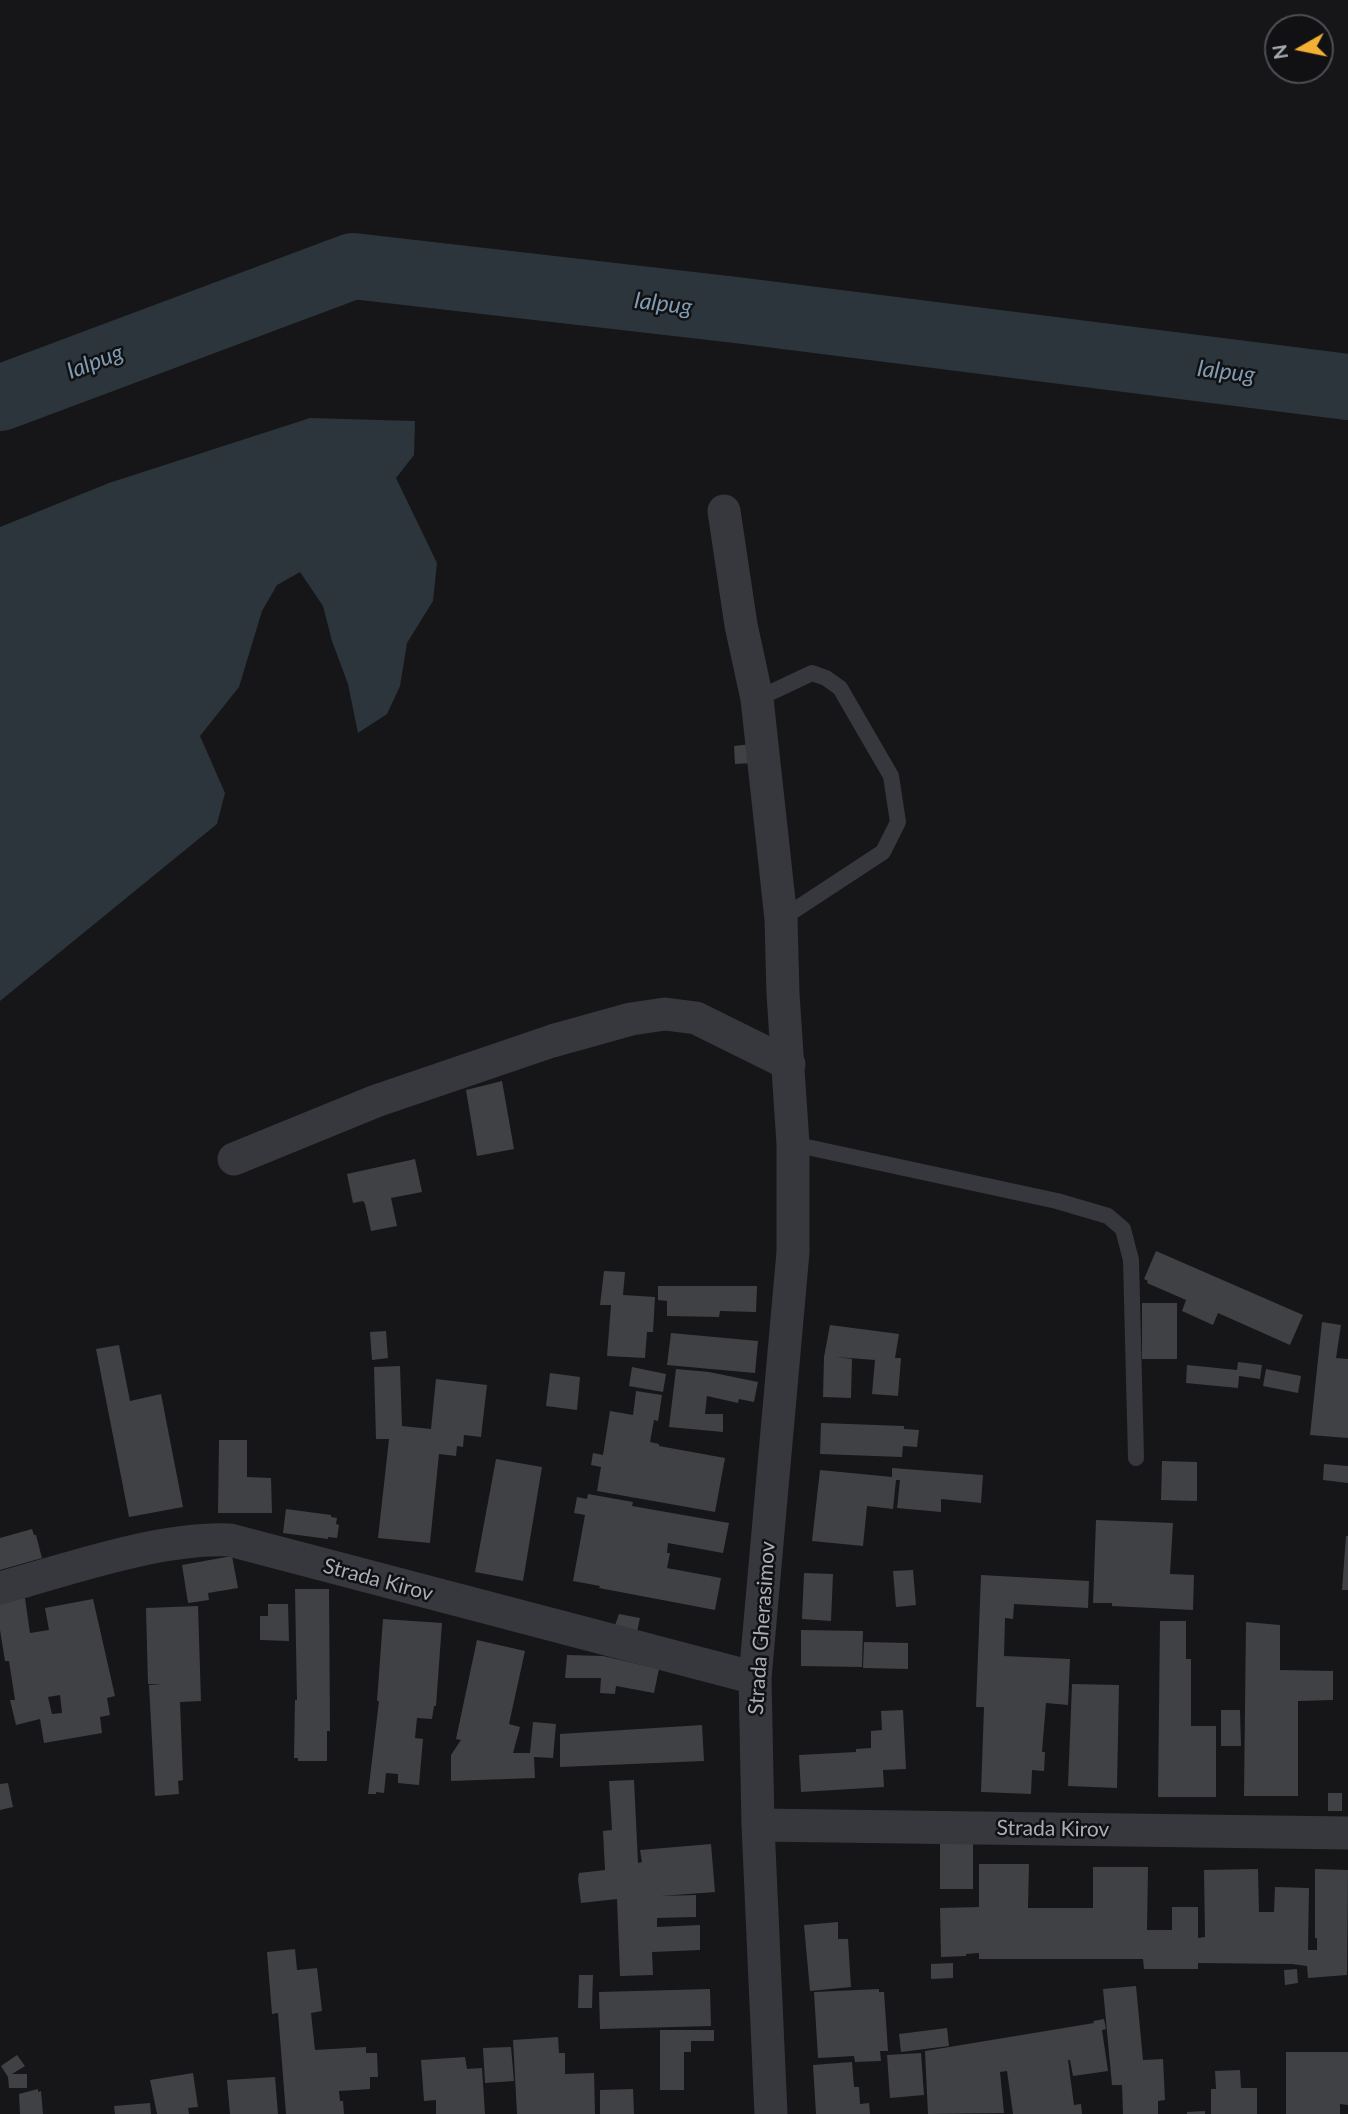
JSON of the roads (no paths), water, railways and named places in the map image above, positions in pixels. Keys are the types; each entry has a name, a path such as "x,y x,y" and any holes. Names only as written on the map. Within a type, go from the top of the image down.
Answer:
{"street":[{"name":"Strada Gherasimov","path":"724,511 741,625 757,699 781,919 793,1144 793,1252 755,1678 758,1825 771,2114"},
{"path":"233,1159 376,1101 552,1041 631,1019 665,1014 696,1018 789,1064"},
{"name":"Strada Kirov","path":"0,1588 144,1549 202,1539 230,1540 755,1678"},
{"name":"Strada Kirov","path":"758,1825 1348,1833"}],"lane":[{"path":"757,699 813,673 840,688 891,776 898,822 883,852 781,919"},
{"path":"793,1144 1057,1201 1108,1216 1123,1229 1130,1260 1136,1458"}],"waterway":[{"name":"Ialpug","path":"0,398 353,266 736,310 1348,387"}]}
